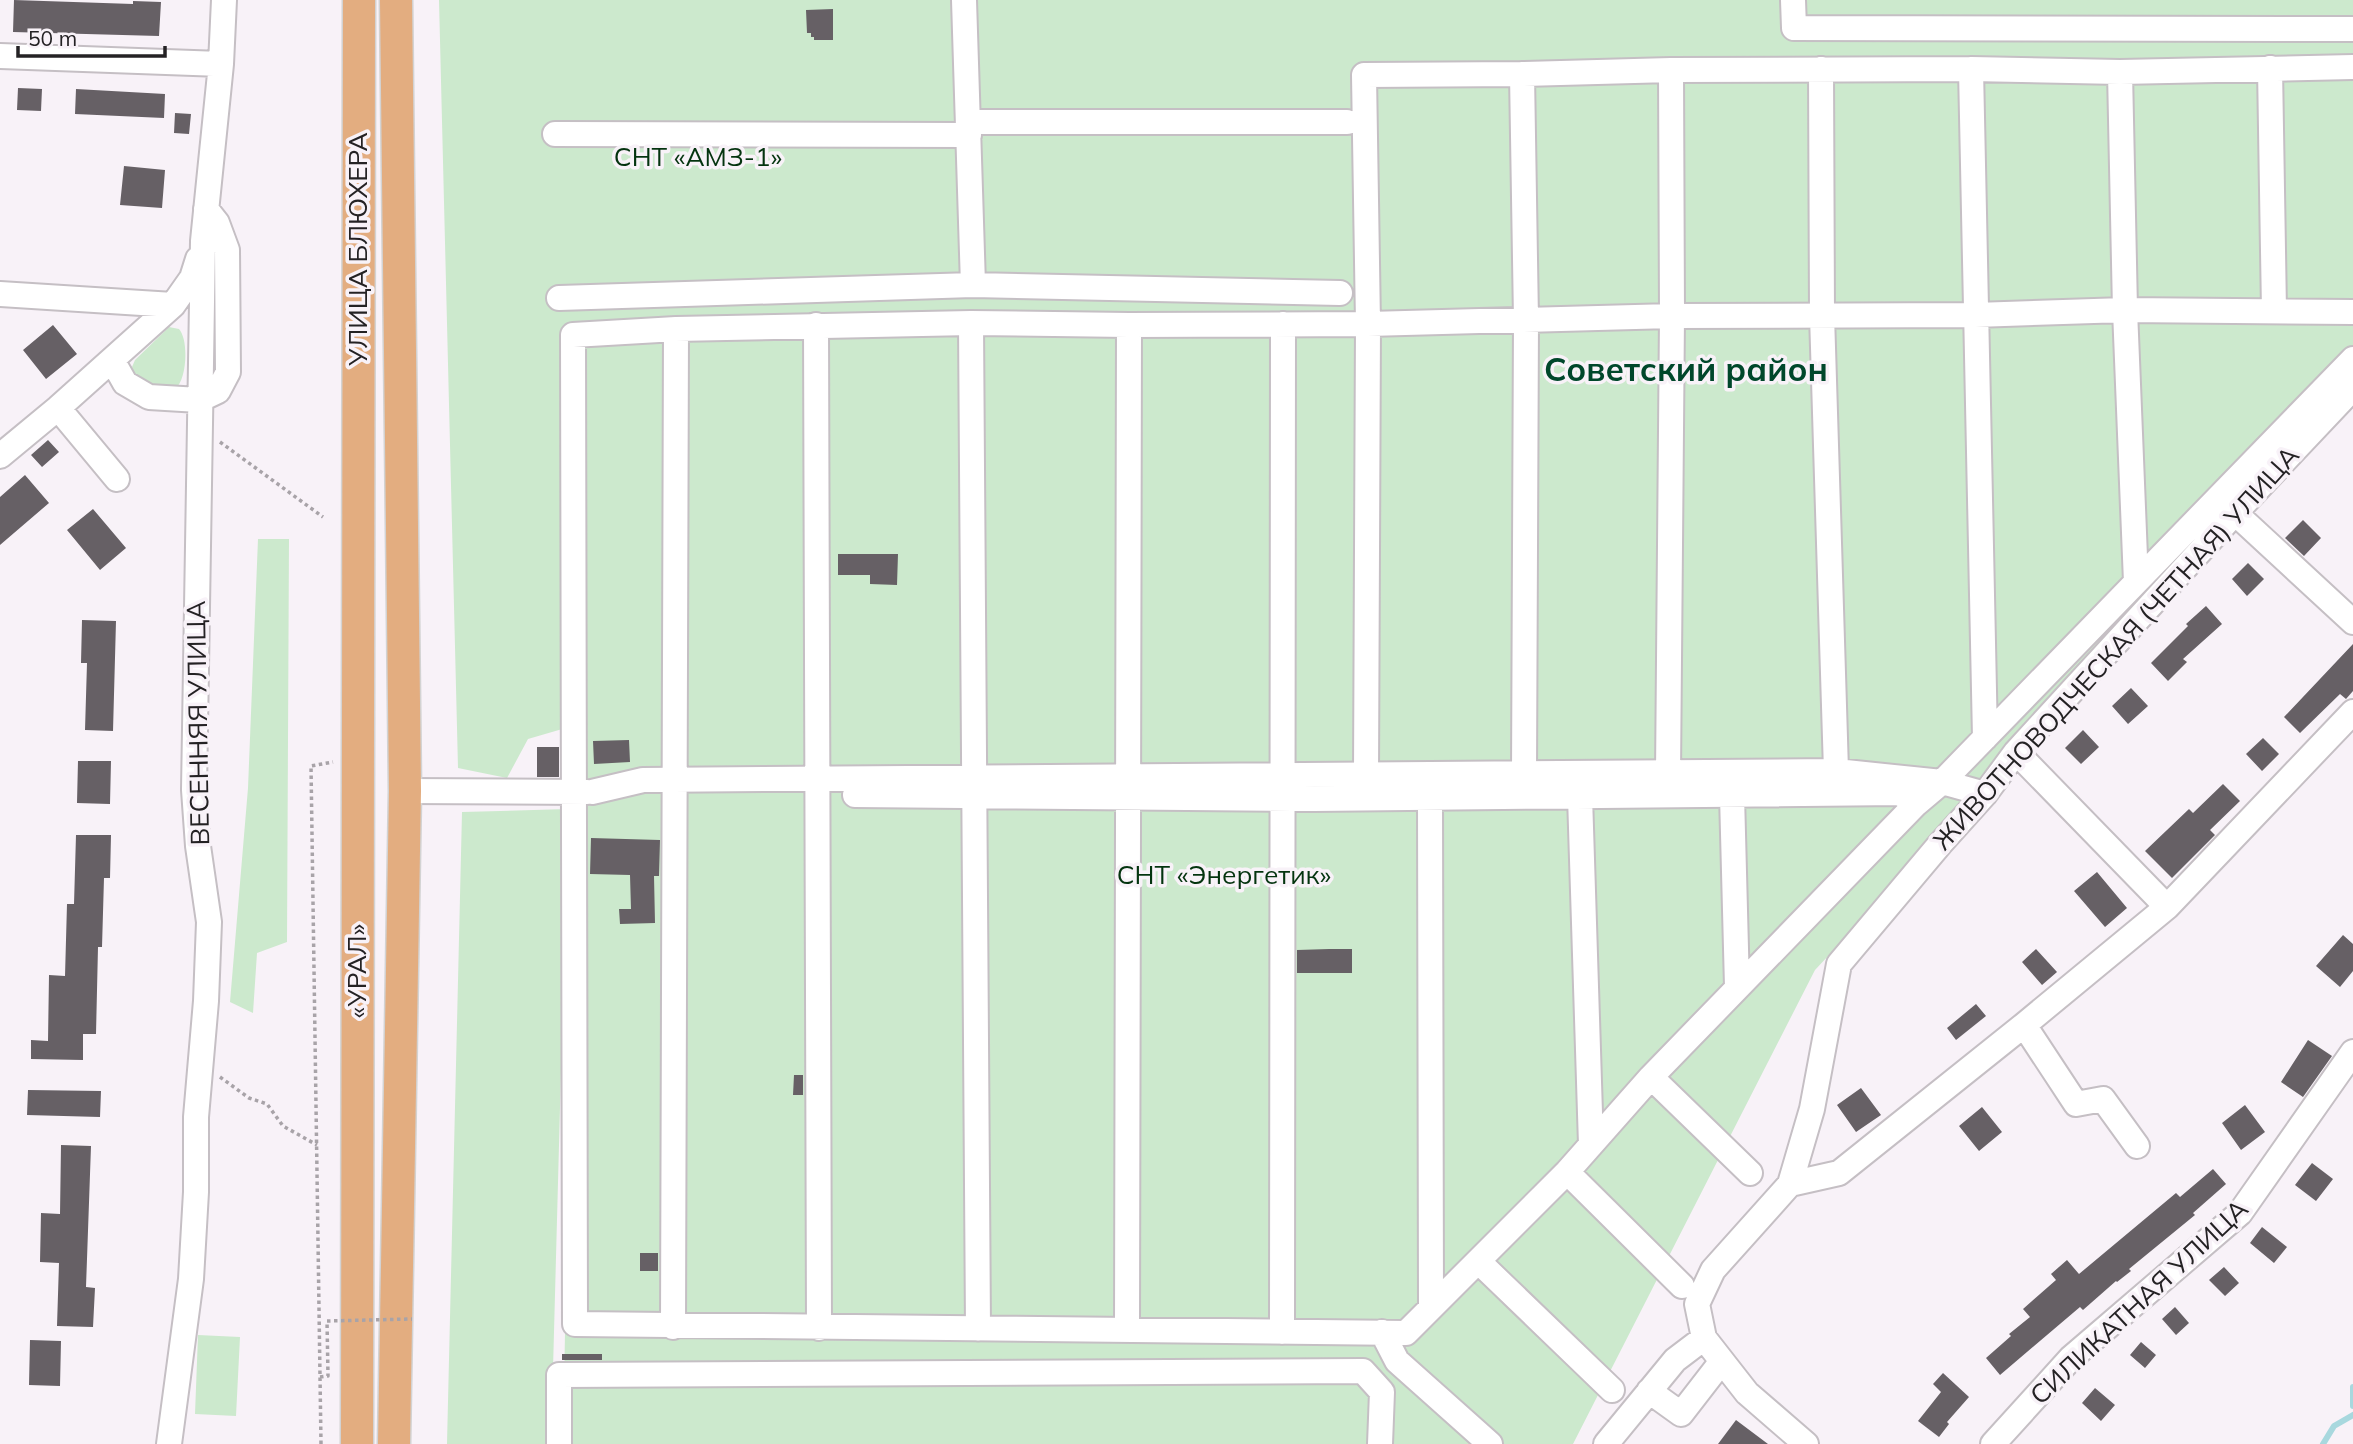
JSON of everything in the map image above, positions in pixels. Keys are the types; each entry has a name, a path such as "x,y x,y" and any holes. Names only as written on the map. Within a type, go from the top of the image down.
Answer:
{"main road":[{"name":"УЛИЦА БЛЮХЕРА","path":"357,499 359,0"},
{"name":"УЛИЦА БЛЮХЕРА","path":"396,0 402,605"},
{"name":"«УРАЛ»","path":"357,499 357,1444"},
{"name":"«УРАЛ»","path":"394,1444 405,791 402,605"}],"street":[{"name":"ВЕСЕННЯЯ УЛИЦА","path":"169,1444 191,1279 196,1192 196,1117 209,922 198,846 194,790 198,426 203,241 221,64 224,0"},
{"path":"964,0 973,285"},
{"path":"1793,0 1794,28 2353,29"},
{"path":"0,56 221,64"},
{"path":"1366,775 1368,324 1364,75 1821,69 2120,72 2353,67"},
{"path":"2270,68 2274,311"},
{"path":"1821,69 1822,316 1836,771"},
{"path":"1971,69 1985,738"},
{"path":"1668,774 1671,70"},
{"path":"2120,72 2125,310 2136,582"},
{"path":"1522,74 1526,320 1524,775"},
{"path":"555,134 1347,122"},
{"path":"112,359 125,383 149,397 199,400 218,391 228,372 226,250 217,223 206,209"},
{"path":"0,456 173,305 192,278 203,241"},
{"path":"559,298 973,285 1340,293"},
{"path":"0,294 173,305"},
{"path":"2353,312 2125,310 1975,315 1672,316 1368,324 816,325 573,335 582,792 575,1324 1406,1333 1567,1172 1651,1077 1737,987 1916,804 1942,782 2353,359"},
{"path":"971,323 978,1329"},
{"path":"1282,1332 1283,324"},
{"path":"816,325 819,1328"},
{"path":"1127,1331 1129,325"},
{"path":"673,1327 676,329"},
{"name":"ЖИВОТНОВОДЧЕСКАЯ (ЧЕТНАЯ) УЛИЦА","path":"1806,1444 1747,1393 1704,1338 1697,1304 1713,1270 1790,1184 1812,1109 1839,964 1985,794 2015,752 2353,388"},
{"path":"58,408 117,479"},
{"path":"2235,513 2353,622"},
{"path":"1790,1184 1839,1173 2167,907 2353,712"},
{"path":"2015,752 2167,907"},
{"path":"1283,787 1366,775 1836,771 1942,782 1985,794"},
{"path":"405,791 582,792 675,787 1283,787 1430,798 1900,793 1916,804"},
{"path":"1732,795 1737,987"},
{"path":"1580,796 1591,1145"},
{"path":"1430,798 1431,1308"},
{"path":"2024,1025 2077,1104 2103,1099 2137,1146"},
{"name":"СИЛИКАТНАЯ УЛИЦА","path":"1993,1444 2071,1358 2240,1213 2353,1052"},
{"path":"1651,1077 1750,1173"},
{"path":"1567,1172 1682,1286"},
{"path":"1478,1261 1612,1390"},
{"path":"1382,1332 1397,1361 1490,1444"},
{"path":"1606,1444 1675,1360 1704,1338"},
{"path":"1649,1391 1681,1414 1722,1361"},
{"path":"559,1444 559,1375 1363,1371 1382,1392 1380,1444"}],"path":[{"path":"198,426 323,517"},
{"path":"321,1444 311,766 335,762"},
{"path":"201,1064 249,1098 267,1104 283,1126 317,1145"},
{"path":"320,1377 328,1376 327,1321 412,1319"}],"green space":[{"name":"СНТ «Энергетик»","path":"439,0 2353,0 2353,396 1815,970 1573,1444 563,1444 576,725 528,739 507,778 458,768"},
{"path":"169,327 179,329 185,350 182,377 175,389 149,385 135,377 132,367 135,360"},
{"path":"258,539 289,539 287,942 257,953 253,1013 230,1002 248,788"},
{"path":"568,809 551,1444 447,1444 462,812"},
{"path":"198,1335 240,1337 236,1416 195,1414"}],"building":[{"path":"14,0 133,4 133,1 161,2 159,36 13,32"},
{"path":"833,9 833,40 814,40 811,33 807,33 806,10"},
{"path":"18,88 42,89 41,111 17,110"},
{"path":"76,89 165,94 164,118 75,114"},
{"path":"175,113 191,114 189,134 174,133"},
{"path":"124,166 165,170 162,208 120,205"},
{"path":"53,325 77,354 46,379 23,350"},
{"path":"48,440 59,452 42,467 31,455"},
{"path":"25,475 49,503 0,545 0,497"},
{"path":"93,509 126,548 100,570 67,530"},
{"path":"2303,520 2321,538 2304,556 2285,538"},
{"path":"838,554 898,554 897,585 870,584 870,575 838,575"},
{"path":"2248,563 2264,579 2247,596 2232,579"},
{"path":"2206,606 2222,624 2183,659 2187,662 2168,681 2151,663"},
{"path":"82,620 116,621 113,731 85,730 87,663 81,663"},
{"path":"2353,644 2353,691 2346,699 2340,694 2300,733 2284,717"},
{"path":"2131,688 2148,706 2128,724 2112,706"},
{"path":"2083,730 2099,747 2081,764 2065,748"},
{"path":"2263,738 2279,754 2262,771 2246,754"},
{"path":"629,740 630,762 594,764 593,741"},
{"path":"537,747 559,747 559,777 537,777"},
{"path":"78,761 111,761 110,804 77,803"},
{"path":"2223,784 2240,801 2210,830 2215,835 2172,878 2145,851 2189,809 2193,813"},
{"path":"76,835 111,835 110,878 104,878 102,947 98,947 96,1034 83,1034 83,1060 31,1059 31,1040 48,1041 49,975 65,976 67,904 74,904"},
{"path":"591,838 660,840 659,876 654,876 655,923 620,924 619,909 631,909 630,875 590,874"},
{"path":"2097,872 2127,908 2105,927 2074,891"},
{"path":"2343,935 2353,944 2353,971 2340,987 2316,966"},
{"path":"1352,949 1352,973 1297,973 1297,950"},
{"path":"2036,949 2057,972 2042,985 2022,962"},
{"path":"1976,1004 1986,1016 1956,1040 1947,1028"},
{"path":"2308,1040 2332,1056 2303,1097 2281,1082"},
{"path":"794,1075 803,1075 803,1095 793,1095"},
{"path":"1861,1088 1881,1115 1856,1132 1837,1105"},
{"path":"28,1090 101,1091 100,1117 27,1115"},
{"path":"2245,1105 2265,1132 2241,1150 2222,1123"},
{"path":"1982,1107 2002,1132 1979,1151 1959,1126"},
{"path":"61,1145 91,1146 86,1287 95,1288 93,1327 57,1326 59,1263 40,1262 41,1213 60,1214"},
{"path":"2312,1163 2333,1179 2316,1201 2295,1185"},
{"path":"2213,1169 2226,1184 2193,1213 2195,1215 2129,1269 2131,1271 2083,1310 2080,1307 2000,1375 1986,1358 2030,1317 2023,1309 2056,1280 2051,1274 2067,1260 2079,1274 2176,1193 2180,1197"},
{"path":"2262,1227 2287,1247 2274,1263 2250,1243"},
{"path":"640,1253 658,1253 658,1271 640,1271"},
{"path":"2224,1267 2239,1283 2225,1296 2209,1280"},
{"path":"2175,1307 2189,1323 2176,1335 2162,1319"},
{"path":"30,1340 61,1341 60,1386 29,1385"},
{"path":"2141,1342 2156,1355 2145,1368 2130,1355"},
{"path":"562,1354 602,1354 602,1360 562,1360"},
{"path":"1943,1373 1969,1397 1947,1422 1949,1424 1939,1437 1918,1421 1941,1392 1933,1384"},
{"path":"2095,1388 2115,1405 2101,1421 2082,1403"},
{"path":"1736,1420 1768,1444 1718,1444"}],"waterway":[{"path":"2353,1387 2353,1406"},
{"path":"2323,1444 2334,1426 2353,1415"}],"district":[{"name":"Советский район","path":"1686,369"}],"park label":[{"name":"СНТ «АМЗ-1»","path":"698,157"}]}
